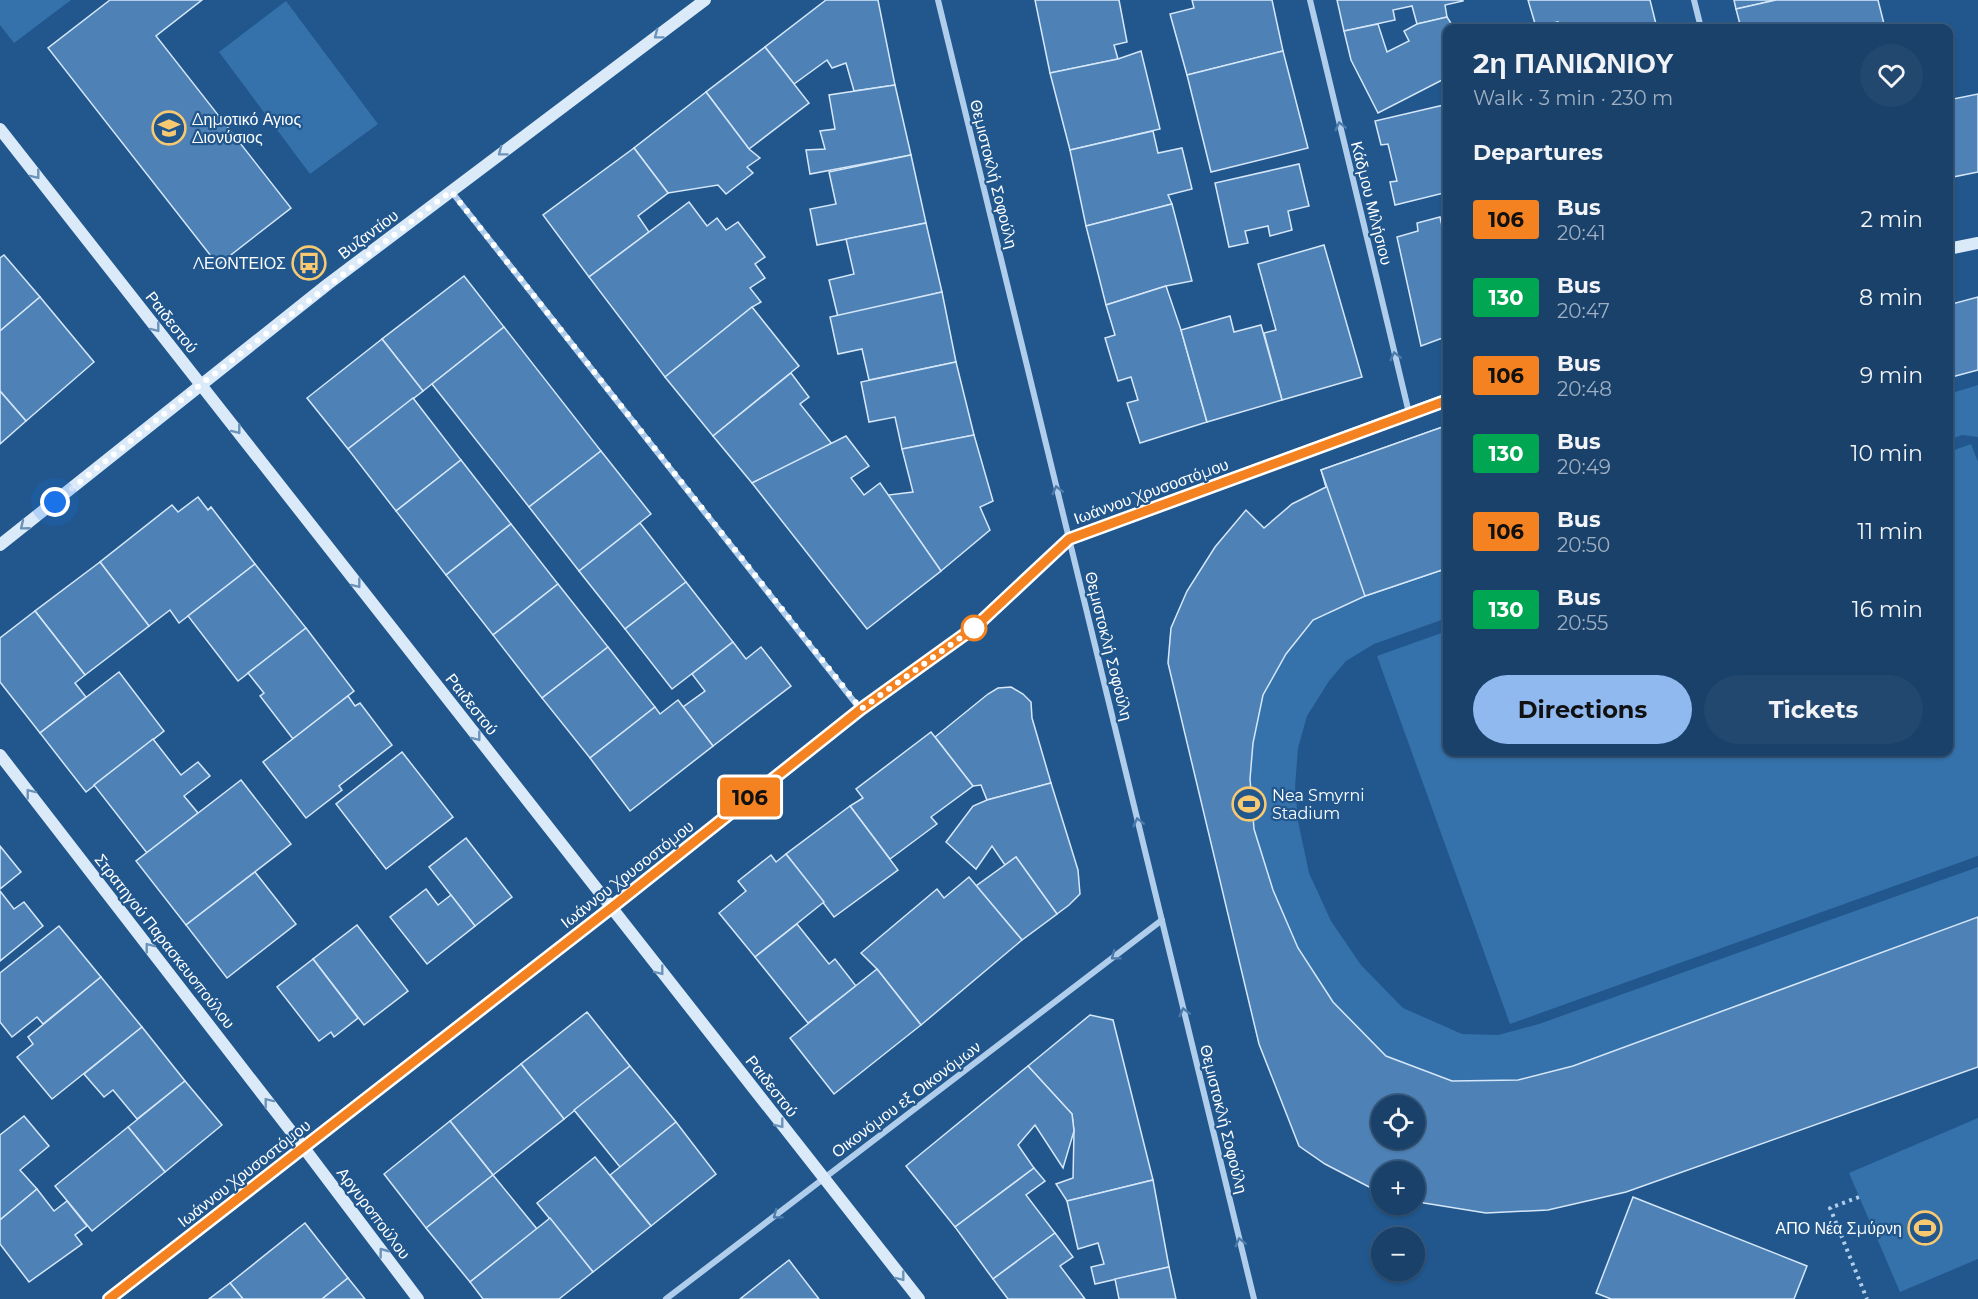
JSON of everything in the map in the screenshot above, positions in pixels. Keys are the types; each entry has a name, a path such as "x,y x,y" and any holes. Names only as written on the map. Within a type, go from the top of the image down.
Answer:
{"street":[{"name":"Βυζαντίου","path":"0,545 200,385 451,191 705,0"},
{"name":"Θεμιστοκλή Σοφούλη","path":"938,0 1254,1299"},
{"name":"Κάδμου Μιλήσιου","path":"1310,0 1409,413"},
{"path":"1694,0 1700,24"},
{"name":"Ραιδεστού","path":"0,129 919,1299"},
{"path":"451,191 861,709"},
{"path":"1953,248 1978,243"},
{"name":"Ιωάννου Χρυσοστόμου","path":"109,1299 611,908 861,709 975,627 1069,539 1443,401"},
{"name":"Στρατηγού Παρασκευοπούλου","path":"0,755 304,1148"},
{"name":"Οικονόμου εξ Οικονόμων","path":"666,1299 1162,920"},
{"name":"Αργυροπούλου","path":"304,1148 418,1299"}],"path":[{"path":"1859,1197 1830,1208 1867,1299"}],"shaded area":[{"path":"0,0 71,0 14,43 0,25"},
{"path":"286,1 378,124 310,174 219,52"},
{"path":"1978,385 1978,437 1962,435 1953,438 1953,393"},
{"name":"Nea Smyrni Stadium","path":"1443,426 1443,619 1374,644 1346,661 1329,681 1307,716 1298,748 1295,787 1298,821 1309,873 1331,921 1361,965 1403,1008 1462,1034 1498,1035 1539,1024 1978,867 1978,1067 1626,1192 1548,1210 1486,1213 1425,1178 1425,1161 1371,1161 1371,1188 1299,1146 1259,1044 1168,663 1170,635 1178,610 1194,579 1224,537 1246,510 1264,528 1292,504 1325,487 1321,470"},
{"path":"1971,444 1978,462 1978,856 1510,1024 1377,656 1443,632 1443,756 1953,756 1953,451"},
{"name":"ΑΠΟ Νέα Σμύρνη","path":"1978,1118 1978,1259 1900,1292 1849,1173"}],"building":[{"name":"Δημοτικό Αγιος Διονύσιος","path":"110,0 202,0 156,36 291,208 218,265 48,48"},
{"path":"826,0 878,0 895,85 854,91 846,63 832,68 827,60 794,84 765,47"},
{"path":"1035,0 1119,0 1127,42 1114,45 1118,59 1050,73"},
{"path":"1192,0 1272,0 1283,51 1187,75 1170,14 1194,8"},
{"path":"1337,0 1463,1 1445,5 1447,17 1417,24 1412,6 1393,10 1395,20 1344,31"},
{"path":"1528,0 1650,0 1656,24 1559,24 1558,22 1535,24"},
{"path":"1734,0 1776,0 1736,9"},
{"path":"1776,0 1878,0 1884,24 1740,24 1736,9"},
{"path":"1447,17 1451,24 1443,24 1443,80 1378,113 1351,60 1344,31 1378,24 1387,52 1409,41 1404,31 1417,24"},
{"path":"765,47 809,103 749,149 706,92"},
{"path":"1141,51 1160,129 1070,150 1050,73 1118,59"},
{"path":"1283,51 1308,148 1211,172 1187,75"},
{"path":"895,85 911,155 810,174 806,150 825,149 820,131 835,129 829,95"},
{"path":"706,92 749,149 760,158 747,167 753,173 726,194 718,185 668,193 634,148"},
{"path":"1978,94 1978,172 1953,177 1953,99"},
{"path":"1443,105 1443,193 1395,205 1390,182 1397,181 1388,144 1381,145 1375,121"},
{"path":"1153,131 1158,153 1182,148 1192,189 1168,195 1172,204 1086,226 1070,150"},
{"path":"634,148 668,193 638,216 649,232 589,277 543,215"},
{"path":"911,155 926,223 817,245 810,209 836,204 829,172"},
{"path":"1299,164 1309,206 1288,211 1292,230 1270,236 1268,226 1245,231 1248,243 1229,247 1215,183"},
{"path":"689,202 707,226 717,218 726,230 738,222 765,257 755,264 765,278 750,288 761,302 665,377 589,277"},
{"path":"1172,204 1192,281 1166,286 1106,305 1086,226"},
{"path":"1440,217 1443,231 1443,338 1421,346 1397,237 1418,231 1417,223"},
{"path":"926,223 942,292 838,317 829,280 854,274 846,239"},
{"path":"1324,245 1362,377 1282,400 1264,333 1276,330 1258,264"},
{"path":"4,255 40,297 0,331 0,258"},
{"path":"464,276 504,327 423,391 382,339"},
{"path":"1166,286 1207,422 1140,443 1127,403 1138,400 1131,377 1118,381 1105,338 1115,335 1106,305"},
{"path":"942,292 956,362 869,380 862,349 838,354 830,317"},
{"path":"40,297 94,362 26,421 0,391 0,331"},
{"path":"1978,297 1978,370 1953,377 1953,304"},
{"path":"752,307 799,366 713,436 665,377"},
{"path":"1230,316 1234,332 1261,325 1282,400 1207,422 1181,330"},
{"path":"504,327 601,451 529,507 432,384"},
{"path":"382,339 423,391 348,449 307,398"},
{"path":"956,362 974,435 902,449 895,417 869,422 861,382"},
{"path":"791,373 809,397 800,404 832,444 752,483 713,436"},
{"path":"0,391 26,421 0,444"},
{"path":"413,398 461,460 396,511 348,449"},
{"name":"Nea Smyrni Stadium","path":"1443,427 1443,570 1365,596 1313,620 1286,654 1263,695 1253,743 1250,779 1254,829 1273,890 1298,948 1333,1002 1386,1056 1452,1081 1518,1080 1573,1066 1978,917 1978,1067 1626,1192 1548,1210 1486,1213 1425,1203 1425,1161 1371,1161 1371,1188 1325,1164 1299,1146 1259,1044 1168,663 1171,628 1187,591 1215,547 1246,510 1264,528 1292,504 1326,487 1321,470"},
{"path":"1443,427 1443,570 1365,596 1321,470"},
{"path":"974,435 993,501 980,507 990,530 941,571 888,495 913,492 902,449"},
{"path":"846,436 869,466 851,478 864,495 880,483 941,571 867,629 752,483"},
{"path":"601,451 651,514 579,571 529,507"},
{"path":"461,460 511,524 446,575 396,511"},
{"path":"198,497 208,510 211,507 255,564 179,623 170,610 149,626 100,562 172,505 178,512"},
{"path":"640,523 686,582 625,629 579,571"},
{"path":"511,524 558,584 493,635 446,575"},
{"path":"100,562 149,626 85,675 35,611"},
{"path":"255,564 306,628 238,681 188,616"},
{"path":"686,582 733,642 672,689 625,629"},
{"path":"558,584 608,647 542,698 493,635"},
{"path":"35,611 85,675 75,683 86,697 40,733 0,682 0,638"},
{"path":"306,628 354,691 293,739 260,696 264,693 248,673"},
{"path":"733,642 746,659 761,647 791,686 713,746 683,707 705,691 692,674"},
{"path":"608,647 655,707 590,758 542,698"},
{"path":"119,672 164,731 86,792 40,733"},
{"path":"1011,687 1031,702 1032,718 1051,783 987,800 981,785 973,786 935,737 988,694 998,688"},
{"path":"348,696 355,706 360,703 392,745 339,786 342,790 306,818 263,762"},
{"path":"678,700 713,746 630,811 590,758 655,707 660,714"},
{"path":"931,732 973,786 931,817 937,824 890,859 850,806 863,798 856,789"},
{"path":"153,739 181,775 198,762 210,776 184,796 198,813 147,853 94,785"},
{"path":"402,752 453,817 386,869 336,804"},
{"path":"241,780 291,844 186,925 136,861"},
{"path":"1051,783 1078,870 1080,894 1057,914 1016,857 1005,865 992,846 976,869 946,842 973,806"},
{"path":"850,806 898,870 834,917 786,854"},
{"path":"466,838 512,897 475,926 429,867"},
{"path":"0,846 21,872 0,889"},
{"path":"786,854 824,902 755,957 719,913 746,891 738,881 771,855 776,862"},
{"path":"1016,857 1057,914 1022,940 976,886"},
{"path":"255,872 296,924 227,978 186,925"},
{"path":"969,877 1022,940 921,1025 877,969 861,953 937,889 944,898"},
{"path":"426,889 438,905 451,895 475,926 427,964 390,917"},
{"path":"0,891 14,909 24,902 43,926 0,961"},
{"path":"797,924 829,964 835,959 856,986 808,1023 755,957"},
{"path":"357,925 408,991 364,1025 313,959"},
{"path":"59,926 101,977 43,1024 37,1017 12,1037 0,1022 0,973"},
{"path":"313,959 358,1018 334,1037 331,1032 319,1041 277,987"},
{"path":"877,969 921,1025 834,1094 790,1038"},
{"path":"101,977 142,1027 52,1099 17,1057 33,1044 28,1037"},
{"path":"587,1012 630,1066 564,1119 521,1064"},
{"path":"1090,1015 1113,1020 1153,1180 1067,1201 1056,1184 1073,1178 1072,1114 1028,1066"},
{"path":"142,1027 185,1081 137,1119 113,1090 104,1097 84,1074"},
{"path":"521,1064 564,1119 493,1175 450,1121"},
{"path":"630,1066 676,1122 620,1167 574,1110"},
{"path":"1028,1066 1072,1114 1074,1131 1063,1168 1035,1125 1018,1145 1034,1168 955,1227 906,1166"},
{"path":"185,1081 222,1125 165,1172 128,1127"},
{"path":"24,1116 49,1146 20,1170 37,1189 0,1220 0,1135"},
{"path":"450,1121 493,1175 426,1228 384,1174"},
{"path":"676,1122 716,1174 651,1226 610,1175"},
{"path":"128,1127 165,1172 92,1231 55,1186"},
{"path":"595,1157 651,1226 593,1272 537,1203"},
{"path":"1034,1168 1045,1181 1026,1195 1055,1233 993,1279 955,1227"},
{"path":"493,1175 537,1229 470,1282 426,1228"},
{"path":"1153,1180 1169,1267 1095,1284 1091,1267 1104,1264 1098,1243 1078,1249 1067,1201"},
{"path":"37,1189 54,1211 67,1201 87,1226 75,1235 82,1244 29,1282 0,1244 0,1220"},
{"path":"1633,1197 1807,1266 1794,1299 1611,1299 1596,1293"},
{"path":"550,1218 593,1272 559,1299 483,1299 470,1282"},
{"path":"305,1223 348,1278 322,1299 243,1299 230,1283"},
{"path":"1055,1233 1073,1257 1060,1266 1085,1299 1008,1299 993,1279"},
{"path":"789,1260 819,1299 740,1299"},
{"path":"1169,1267 1176,1299 1119,1299 1115,1279"},
{"path":"348,1278 365,1299 322,1299"},
{"path":"230,1283 243,1299 209,1299"}],"bus line":[{"name":"106","path":"109,1299 611,908 861,709 975,627 1069,539 1443,402"}],"place":[{"name":"Δημοτικό Αγιος Διονύσιος","path":"169,128"},
{"name":"ΛΕΟΝΤΕΙΟΣ","path":"309,263"},
{"name":"Nea Smyrni Stadium","path":"1249,804"},
{"name":"ΑΠΟ Νέα Σμύρνη","path":"1925,1228"}],"route":[{"path":"55,502 200,385 451,191 861,709 974,628"}]}
